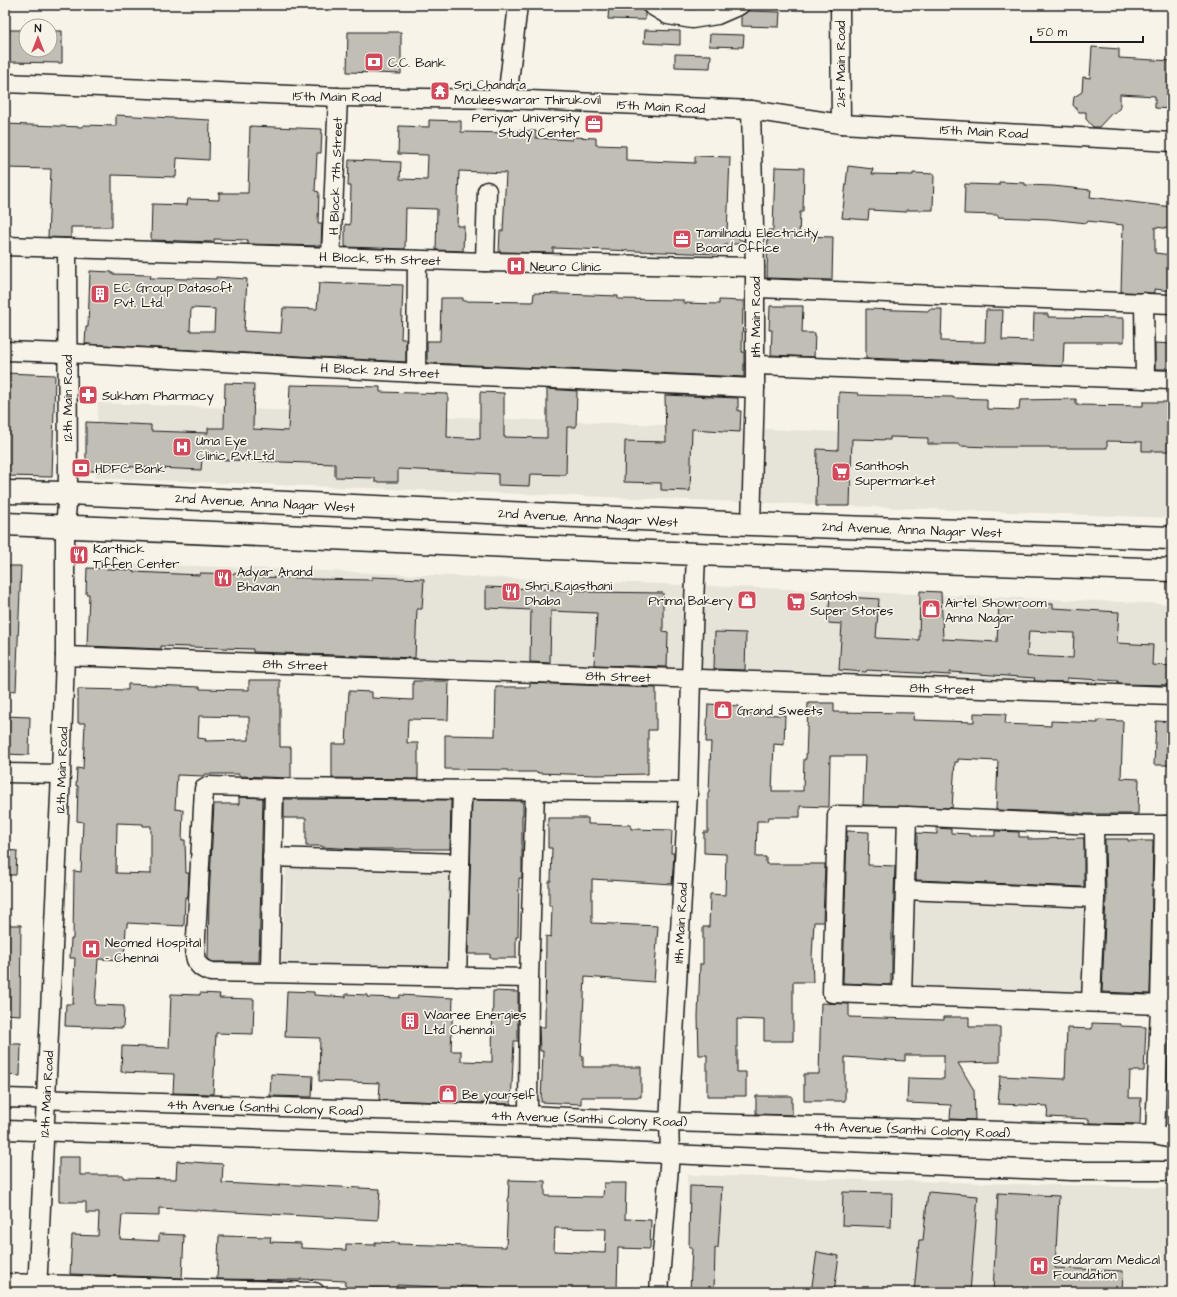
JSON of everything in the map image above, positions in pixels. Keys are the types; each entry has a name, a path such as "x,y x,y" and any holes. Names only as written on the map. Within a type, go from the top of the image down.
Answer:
{"main road":[{"name":"2nd Avenue, Anna Nagar West","path":"5,492 751,524 1172,538"},
{"path":"5,524 696,554 1172,570"}],"street":[{"path":"507,98 518,5"},
{"path":"651,5 668,15 692,19 717,15 740,5"},
{"name":"21st Main Road","path":"840,5 841,124"},
{"name":"15th Main Road","path":"5,83 338,97 507,98 750,110 841,124 1172,142"},
{"name":"H Block 7th Street","path":"331,256 338,97"},
{"name":"11th Main Road","path":"750,110 755,268 755,388 751,524"},
{"path":"485,262 487,191"},
{"name":"H Block, 5th Street","path":"5,246 485,262 755,268"},
{"name":"12th Main Road","path":"38,1288 65,656 65,527 68,494 67,248"},
{"path":"416,373 417,260"},
{"path":"755,288 1172,304"},
{"path":"1144,302 1145,380"},
{"name":"H Block 2nd Street","path":"5,351 67,353 416,373 755,388"},
{"path":"755,365 1172,380"},
{"name":"11th Main Road","path":"659,1292 670,1154 669,1122 688,792 696,554"},
{"name":"8th Street","path":"65,656 1172,696"},
{"path":"5,772 61,774"},
{"path":"529,978 211,972 203,970 198,965 195,956 204,789 209,786 688,792"},
{"path":"270,972 274,788"},
{"path":"457,977 462,790"},
{"path":"528,1115 529,978 535,791"},
{"path":"1160,1005 832,993 837,815 907,816 1094,825 1168,825 1160,1005 1164,1137"},
{"path":"902,996 907,816"},
{"path":"1091,1002 1095,898 1094,825"},
{"path":"272,857 460,863"},
{"path":"905,890 1095,898"},
{"name":"4th Avenue (Santhi Colony Road)","path":"5,1098 528,1115 669,1122 1164,1137"},
{"path":"5,1130 670,1154 1072,1171 1172,1171"},
{"path":"5,1283 38,1288 315,1292"}],"shaded area":[{"path":"98,403 1172,445 1172,518 95,478"},
{"path":"93,562 1172,604 1172,685 93,648"},
{"path":"286,865 467,873 463,973 281,966"},
{"path":"913,893 1091,901 1088,993 909,985"},
{"path":"687,1175 1172,1188 1165,1292 693,1292"}],"building":[{"path":"609,5 641,6 645,13 645,20 608,19"},
{"path":"748,11 780,12 779,27 741,26 741,16"},
{"path":"9,30 18,30 18,58 58,58 58,31 62,31 62,63 8,62"},
{"path":"645,30 680,31 680,45 644,43"},
{"name":"C.C. Bank","path":"348,32 401,32 401,74 347,72"},
{"path":"710,34 744,35 743,47 709,46"},
{"path":"1092,47 1119,49 1119,58 1172,61 1172,109 1155,108 1155,96 1120,94 1120,108 1112,113 1099,127 1093,127 1086,119 1086,112 1079,112 1073,105 1074,97 1082,92 1083,77 1090,78"},
{"path":"675,54 711,55 710,68 675,67"},
{"path":"116,115 210,120 209,160 177,158 176,177 112,175 112,227 71,227 71,238 48,237 51,169 5,168 5,124 83,127 83,125 116,126"},
{"path":"429,120 461,121 461,132 510,133 510,130 536,131 536,138 572,140 572,137 596,138 596,145 626,146 626,160 695,163 695,156 730,157 727,234 744,241 744,243 725,245 717,254 553,248 553,253 499,252 500,231 503,231 506,173 459,171 457,226 464,226 463,251 436,250 437,209 406,208 405,249 345,247 345,224 350,225 351,186 348,186 349,160 401,162 400,179 427,180 428,155 398,154 399,126 429,127"},
{"path":"250,126 322,129 321,153 317,153 315,191 319,192 318,223 322,223 321,246 248,244 248,240 214,239 214,242 151,240 152,204 187,205 188,199 219,200 219,193 248,193"},
{"path":"848,166 873,169 872,174 934,174 933,210 906,210 906,212 869,210 868,220 842,218"},
{"path":"775,167 804,168 803,212 800,212 799,236 833,237 832,280 767,278 768,230 773,230"},
{"path":"999,182 1025,183 1025,185 1091,190 1090,197 1172,207 1172,229 1155,227 1155,253 1172,255 1172,291 1154,289 1154,293 1121,292 1123,225 1087,221 1087,223 1049,219 998,217 998,215 964,214 965,184 999,185"},
{"path":"90,271 112,272 112,274 151,275 150,278 216,279 216,277 247,279 244,331 281,333 283,308 317,309 319,283 403,285 401,339 406,339 406,362 85,344 86,327 88,327","holes":["191,308 215,309 214,331 190,331"]},
{"path":"534,293 618,296 618,299 683,300 683,303 719,304 719,300 743,301 742,352 744,352 744,377 427,363 427,341 440,341 441,298 463,298 463,301 533,302"},
{"path":"770,306 803,306 802,333 815,333 814,357 771,355 772,330 769,330"},
{"path":"866,309 929,311 929,309 942,309 941,341 985,342 986,310 1003,310 1002,340 1033,341 1034,314 1048,314 1048,317 1124,318 1124,342 1064,342 1063,366 866,358"},
{"path":"1155,343 1172,344 1172,369 1155,369"},
{"path":"5,373 55,375 52,477 5,476"},
{"path":"225,383 254,384 253,429 288,431 290,385 380,387 380,392 448,394 447,437 480,439 480,392 504,393 504,437 547,438 547,389 577,391 576,427 567,427 566,475 530,474 529,486 498,485 498,474 398,469 398,482 375,482 375,478 335,477 335,464 202,459 201,470 115,466 115,471 86,471 86,422 151,425 151,431 208,433 208,428 224,428"},
{"path":"839,392 858,393 858,395 987,399 987,409 1019,410 1020,400 1076,399 1076,405 1143,406 1143,402 1169,402 1169,451 1142,451 1142,442 1107,441 1107,448 1050,448 928,444 928,438 890,437 890,440 852,439 850,506 816,506 817,449 838,450"},
{"path":"665,395 738,398 738,411 741,411 740,432 692,429 690,491 661,490 661,483 624,482 625,441 666,442"},
{"path":"5,566 21,566 16,691 5,690"},
{"path":"87,568 200,575 200,573 249,574 249,577 310,579 372,580 372,577 424,579 422,609 417,609 415,658 253,652 253,649 161,646 161,649 87,646 89,594 86,594"},
{"path":"486,587 589,592 663,593 663,631 668,632 667,667 594,665 597,613 551,611 550,663 530,662 531,610 486,608"},
{"path":"920,591 941,592 943,639 997,642 999,603 1053,604 1053,608 1119,612 1117,643 1153,645 1152,665 1172,666 1172,685 1118,684 1118,681 1067,678 1067,682 1034,681 1035,678 950,672 950,675 867,670 866,672 839,670 842,624 828,623 830,596 879,599 876,638 919,640","holes":["1029,631 1074,633 1073,658 1027,656"]},
{"path":"715,632 746,633 745,670 714,669"},
{"path":"249,680 280,680 280,747 291,747 291,778 239,776 239,774 204,774 204,776 177,775 175,809 183,810 182,840 185,840 186,873 189,873 188,897 185,897 184,926 127,923 124,960 98,959 95,1005 124,1006 123,1028 65,1026 66,1004 73,1004 75,958 70,958 71,939 73,939 74,871 81,872 83,822 77,821 77,768 83,769 85,723 78,723 78,689 128,690 128,684 200,687 200,689 249,690","holes":["199,716 249,717 249,740 205,741 206,739 198,738","117,823 143,824 143,826 151,826 151,874 116,873"]},
{"path":"413,681 449,681 448,720 408,719 407,743 418,743 418,779 332,778 332,744 346,744 349,691 372,692 372,698 413,700"},
{"path":"530,683 656,688 656,730 648,730 648,774 597,775 508,772 508,770 445,769 445,735 495,736 496,687 530,687"},
{"path":"808,703 834,703 834,712 914,713 913,720 974,722 974,713 1006,714 1005,724 1051,726 1051,721 1098,723 1098,720 1123,721 1121,778 1139,779 1138,814 1080,814 996,810 998,761 958,759 958,762 955,762 952,808 863,805 865,756 830,756 829,807 800,806 800,817 769,817 768,821 757,821 756,857 766,857 766,864 825,864 823,922 814,922 812,957 813,982 793,982 793,1041 764,1041 764,1020 737,1019 737,1072 746,1072 746,1096 707,1096 707,1055 699,1055 698,1017 700,964 703,964 703,927 709,927 710,894 725,895 726,854 704,853 704,832 708,832 708,792 711,742 706,742 708,704 739,706 739,714 785,715 784,745 774,744 772,791 803,791"},
{"path":"5,716 30,717 29,755 5,754"},
{"path":"1156,721 1172,722 1172,765 1154,765"},
{"path":"239,797 263,798 259,962 213,962 208,959 209,898 214,804 239,804"},
{"path":"284,799 451,800 450,849 355,849 306,846 306,818 284,818"},
{"path":"472,800 523,801 522,878 519,878 518,937 516,937 516,958 490,958 490,954 468,954"},
{"path":"548,818 588,818 588,824 631,825 631,829 672,830 671,853 674,853 672,884 592,879 592,923 658,926 654,982 585,977 581,1056 583,1056 583,1067 641,1067 641,1097 581,1097 581,1104 541,1102 543,1051 540,1051 539,1027 545,1027 546,936 551,937 552,906 549,906 549,881 551,881 552,848 548,848"},
{"path":"937,828 951,829 951,833 969,834 969,836 995,836 995,831 1019,832 1019,837 1028,837 1028,839 1084,838 1084,887 916,880 917,833 937,834"},
{"path":"847,831 869,832 868,865 895,866 891,985 843,983"},
{"path":"1105,839 1153,841 1150,994 1102,992 1106,898"},
{"path":"5,850 17,851 16,875 5,875"},
{"path":"5,925 21,925 20,1015 5,1014"},
{"path":"287,991 314,992 314,995 346,997 346,994 367,995 367,997 399,998 400,995 453,998 451,1051 461,1051 461,1061 492,1062 493,991 518,992 518,1041 514,1041 511,1104 379,1100 380,1083 319,1081 320,1038 285,1037"},
{"path":"200,993 220,994 219,998 254,999 253,1034 216,1033 213,1094 173,1093 174,1074 121,1072 122,1046 169,1048 171,994 200,995"},
{"path":"821,1003 849,1004 849,1017 944,1020 944,1017 969,1017 969,1027 1000,1027 1000,1062 958,1063 974,1090 975,1120 950,1119 951,1105 907,1103 908,1078 944,1079 944,1055 905,1055 905,1061 845,1057 845,1101 804,1101 804,1074 819,1074"},
{"path":"1092,1023 1146,1027 1144,1071 1130,1071 1129,1098 1141,1098 1140,1124 1089,1123 1089,1119 1047,1117 1048,1106 998,1104 1000,1076 1065,1079 1067,1028 1092,1029"},
{"path":"5,1044 21,1044 20,1076 5,1075"},
{"path":"271,1074 313,1076 312,1097 270,1096"},
{"path":"756,1096 792,1096 792,1115 756,1114"},
{"path":"59,1157 80,1157 80,1175 123,1175 123,1178 176,1179 177,1161 223,1164 222,1183 380,1189 378,1220 159,1208 159,1216 122,1215 120,1239 159,1241 159,1234 184,1235 182,1278 70,1274 72,1235 98,1236 99,1213 86,1213 86,1202 59,1202"},
{"path":"509,1180 545,1181 545,1196 603,1197 604,1183 626,1183 625,1219 651,1220 650,1249 618,1248 617,1292 497,1292 497,1288 461,1286 461,1291 439,1290 439,1287 397,1285 397,1289 372,1289 345,1288 345,1281 300,1279 217,1279 219,1236 271,1237 270,1242 301,1243 301,1248 346,1250 346,1244 375,1245 375,1242 506,1247","holes":["555,1228 606,1229 605,1253 554,1251"]},
{"path":"690,1186 722,1187 718,1248 715,1248 714,1292 690,1292 692,1247 689,1247"},
{"path":"843,1192 892,1193 891,1227 842,1225"},
{"path":"928,1192 978,1196 970,1292 914,1292 919,1240 923,1240"},
{"path":"998,1193 1059,1196 1055,1268 1123,1271 1122,1292 993,1292"},
{"path":"817,1252 839,1256 834,1292 811,1292"}],"place":[{"name":"C.C. Bank","path":"374,62"},
{"name":"Sri Chandra Mouleeswarar Thirukovil","path":"440,91"},
{"name":"Periyar University Study Center","path":"594,124"},
{"name":"Tamilnadu Electricity Board Office","path":"682,239"},
{"name":"Neuro Clinic","path":"516,266"},
{"name":"EC Group Datasoft Pvt. Ltd.","path":"100,294"},
{"name":"Sukham Pharmacy","path":"88,395"},
{"name":"Uma Eye Clinic Pvt.Ltd","path":"182,447"},
{"name":"HDFC Bank","path":"81,468"},
{"name":"Santhosh Supermarket","path":"841,472"},
{"name":"Karthick Tiffen Center","path":"79,555"},
{"name":"Adyar Anand Bhavan","path":"223,578"},
{"name":"Shri Rajasthani Dhaba","path":"511,592"},
{"name":"Prima Bakery","path":"747,600"},
{"name":"Santosh Super Stores","path":"796,602"},
{"name":"Airtel Showroom Anna Nagar","path":"931,609"},
{"name":"Grand Sweets","path":"723,710"},
{"name":"Neomed Hospital - Chennai","path":"91,949"},
{"name":"Waaree Energies Ltd Chennai","path":"410,1021"},
{"name":"Be yourself","path":"448,1094"},
{"name":"Sundaram Medical Foundation","path":"1039,1266"}]}
